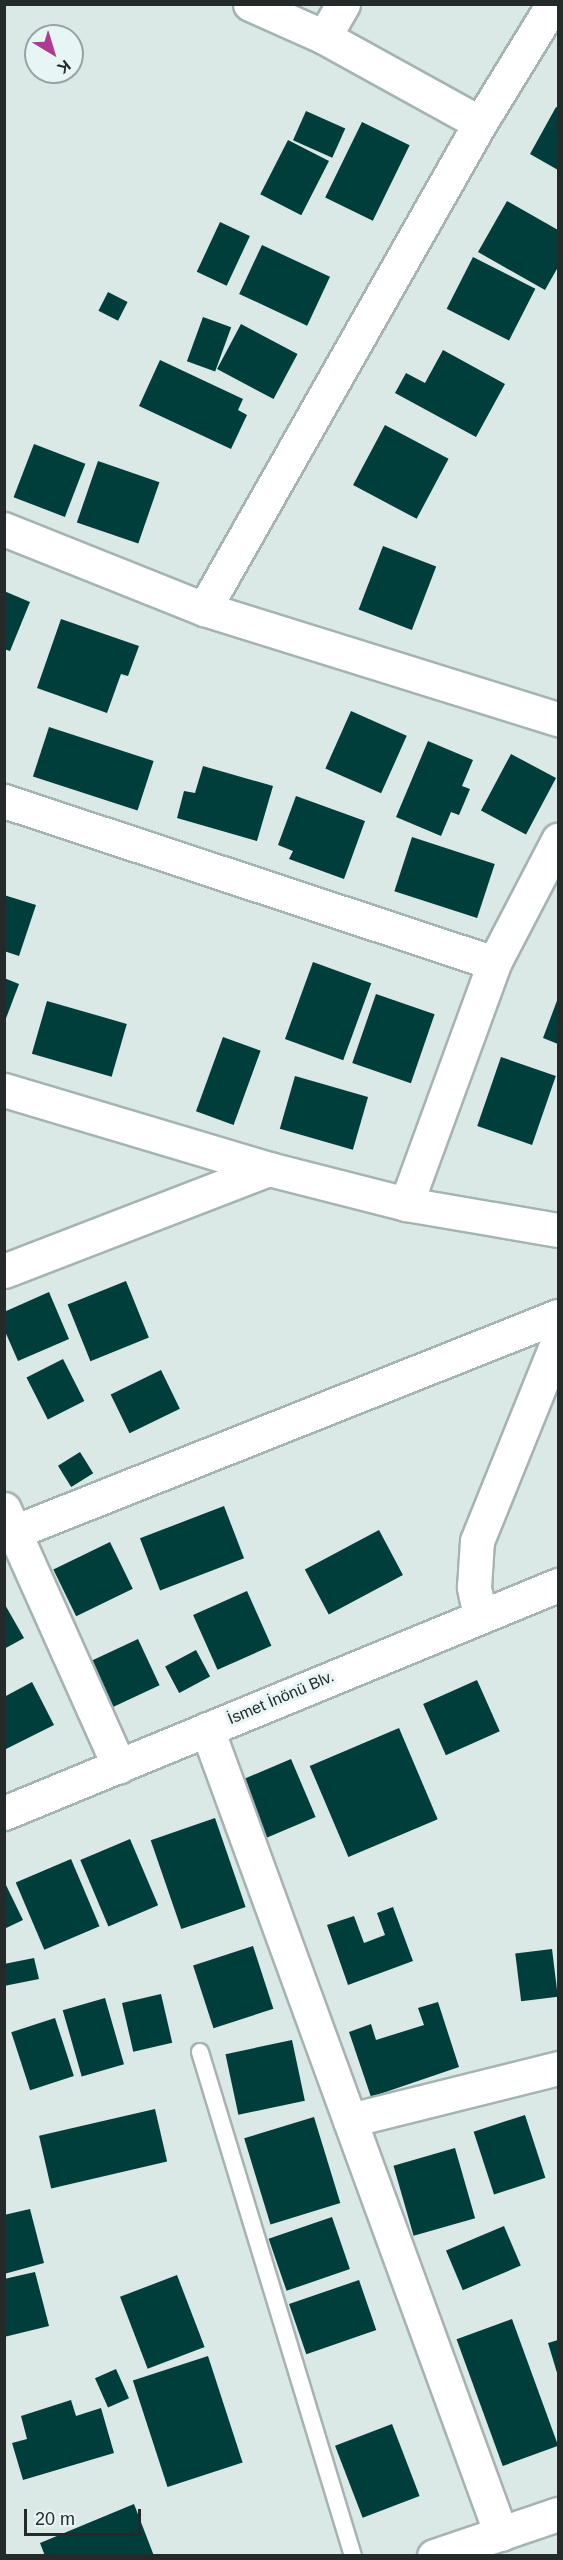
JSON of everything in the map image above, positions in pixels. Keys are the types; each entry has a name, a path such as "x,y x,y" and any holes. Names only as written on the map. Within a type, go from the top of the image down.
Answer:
{"street":[{"path":"250,4 324,37 480,123"},
{"path":"324,37 343,4"},
{"path":"204,609 480,123 553,4"},
{"path":"4,529 204,609 558,719"},
{"path":"4,801 495,963"},
{"path":"406,1204 495,963 558,840"},
{"path":"4,1090 268,1168 406,1204 558,1230"},
{"path":"4,1270 268,1168"},
{"path":"119,1766 8,1525 558,1316"},
{"path":"480,1616 474,1587 477,1541 558,1341"},
{"name":"İsmet İnönü Blv.","path":"4,1813 558,1585"},
{"path":"207,1729 501,2534"},
{"path":"350,2120 558,2068"},
{"path":"434,2556 558,2514"}],"lane":[{"path":"200,2052 353,2556"}],"building":[{"path":"556,107 558,108 558,170 530,154"},
{"path":"306,111 345,128 332,158 293,140"},
{"path":"362,122 410,145 373,221 325,197"},
{"path":"288,140 329,161 301,215 260,194"},
{"path":"507,201 558,230 558,267 545,290 478,252"},
{"path":"220,222 250,236 227,286 197,272"},
{"path":"262,245 330,277 307,326 239,294"},
{"path":"473,257 535,289 509,340 447,309"},
{"path":"108,292 128,302 118,321 98,311"},
{"path":"203,317 231,327 215,371 187,361"},
{"path":"241,324 298,354 274,399 217,369"},
{"path":"443,350 505,384 476,437 395,393 406,373 425,383"},
{"path":"160,360 243,399 238,410 247,415 231,449 139,406"},
{"path":"385,425 449,459 417,519 353,485"},
{"path":"34,444 85,464 65,517 14,497"},
{"path":"98,461 159,482 138,544 77,522"},
{"path":"383,546 436,566 412,630 359,609"},
{"path":"4,591 30,602 10,651 4,649"},
{"path":"61,619 139,646 128,676 121,674 107,713 37,688"},
{"path":"351,711 407,736 381,793 325,769"},
{"path":"49,727 154,761 138,810 33,776"},
{"path":"428,741 473,760 462,786 470,789 459,815 451,812 441,836 396,817"},
{"path":"511,754 556,778 526,834 481,811"},
{"path":"203,766 273,786 257,841 177,818 184,791 195,793"},
{"path":"296,796 365,821 344,879 289,859 293,851 278,845"},
{"path":"412,837 495,864 477,918 394,891"},
{"path":"4,895 36,905 19,956 4,951"},
{"path":"313,962 371,983 343,1060 285,1039"},
{"path":"4,978 19,984 5,1021 4,1021"},
{"path":"376,994 435,1014 411,1083 352,1063"},
{"path":"558,998 558,1044 543,1038"},
{"path":"47,1001 127,1024 112,1077 32,1054"},
{"path":"223,1037 261,1051 234,1125 196,1111"},
{"path":"501,1057 556,1076 532,1145 477,1126"},
{"path":"295,1076 368,1097 353,1150 280,1129"},
{"path":"126,1281 149,1338 90,1361 68,1305"},
{"path":"49,1292 69,1339 18,1361 4,1329 4,1312"},
{"path":"63,1359 84,1401 48,1419 26,1378"},
{"path":"161,1370 180,1409 130,1433 111,1395"},
{"path":"80,1452 93,1473 71,1487 58,1466"},
{"path":"224,1506 244,1558 160,1591 140,1538"},
{"path":"379,1530 403,1575 329,1614 305,1569"},
{"path":"110,1542 133,1589 76,1616 53,1570"},
{"path":"247,1591 271,1646 218,1670 193,1615"},
{"path":"4,1603 24,1638 4,1649"},
{"path":"138,1639 160,1685 109,1709 87,1663"},
{"path":"196,1650 210,1676 179,1693 165,1666"},
{"path":"477,1680 500,1731 446,1755 423,1704"},
{"path":"32,1682 54,1725 4,1750 4,1697"},
{"path":"399,1728 438,1819 348,1857 310,1766"},
{"path":"291,1759 316,1817 261,1840 237,1782"},
{"path":"215,1818 246,1907 181,1929 151,1840"},
{"path":"130,1839 158,1905 108,1926 80,1860"},
{"path":"71,1859 100,1926 44,1950 16,1882"},
{"path":"4,1881 23,1920 4,1929"},
{"path":"393,1907 413,1961 348,1985 327,1925 354,1916 364,1943 385,1935 377,1913"},
{"path":"253,1946 273,2009 213,2028 193,1965"},
{"path":"552,1949 558,1997 521,2001 515,1954"},
{"path":"34,1958 39,1979 4,1986 4,1964"},
{"path":"161,1994 172,2043 133,2052 122,2003"},
{"path":"105,1998 124,2064 82,2076 63,2010"},
{"path":"438,2002 459,2067 371,2097 349,2032 371,2024 376,2040 424,2025 418,2008"},
{"path":"55,2018 74,2076 30,2090 11,2032"},
{"path":"292,2040 305,2101 238,2115 225,2054"},
{"path":"155,2109 167,2162 51,2188 39,2136"},
{"path":"525,2115 545,2178 494,2194 474,2132"},
{"path":"314,2117 340,2203 271,2224 244,2138"},
{"path":"455,2148 475,2218 414,2236 393,2166"},
{"path":"30,2209 44,2263 4,2274 4,2215"},
{"path":"332,2217 350,2269 287,2291 269,2239"},
{"path":"504,2226 521,2266 463,2290 446,2251"},
{"path":"35,2272 49,2326 4,2337 4,2279"},
{"path":"177,2275 205,2347 148,2369 120,2297"},
{"path":"359,2280 376,2330 306,2354 289,2304"},
{"path":"512,2319 558,2446 503,2466 457,2339"},
{"path":"558,2340 558,2376 548,2343"},
{"path":"208,2356 243,2463 167,2487 133,2380"},
{"path":"116,2369 129,2398 108,2408 95,2378"},
{"path":"71,2400 76,2416 101,2408 114,2453 23,2480 12,2443 27,2439 21,2416"},
{"path":"392,2424 420,2496 363,2518 335,2446"},
{"path":"134,2504 154,2556 45,2556 40,2543"}]}
